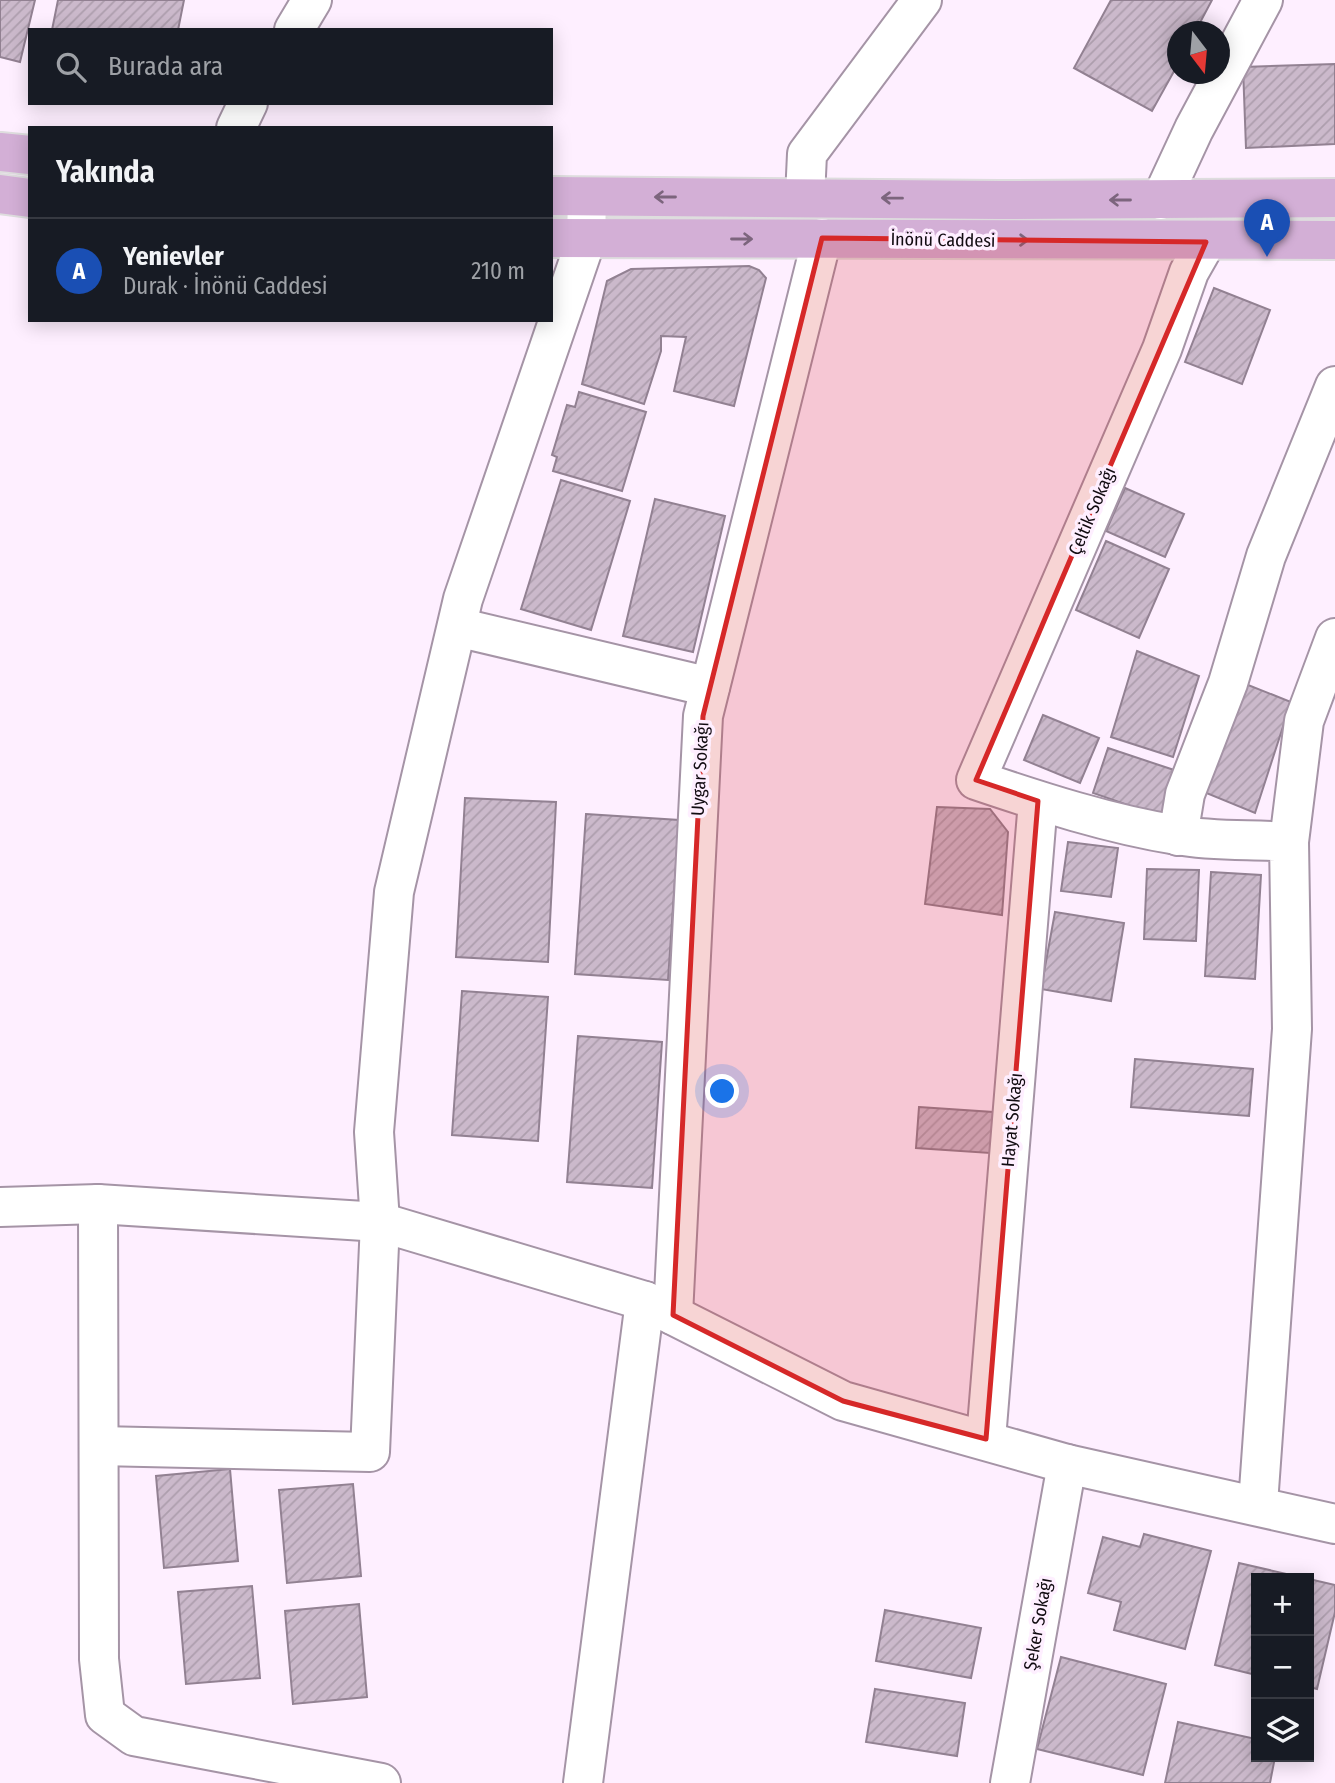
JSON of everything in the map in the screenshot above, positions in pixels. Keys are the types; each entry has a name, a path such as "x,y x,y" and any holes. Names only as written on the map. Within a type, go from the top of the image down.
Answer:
{"main road":[{"path":"0,152 28,155"},
{"path":"0,194 28,198"},
{"path":"569,197 1161,200 1209,197 1335,198"},
{"path":"1206,242 1209,197"},
{"name":"İnönü Caddesi","path":"569,239 822,238 1206,242 1335,240"}],"street":[{"path":"295,28 312,0"},
{"path":"805,197 807,155 922,0"},
{"path":"1161,200 1194,130 1263,0"},
{"path":"237,126 247,105"},
{"path":"553,293 569,239 569,197"},
{"name":"Uygar Sokağı","path":"583,1783 659,1308 703,716 822,238"},
{"name":"Çeltik Sokağı","path":"1038,801 976,780 1162,349 1189,272 1206,242"},
{"path":"99,1446 370,1452 380,1222 374,1132 394,892 463,599 545,322"},
{"path":"1178,835 1185,794 1228,683 1266,556 1335,386"},
{"path":"457,627 710,687"},
{"path":"1258,1504 1292,1029 1289,842 1304,721 1335,638"},
{"path":"1038,801 1178,835 1230,842 1289,842"},
{"name":"Hayat Sokağı","path":"986,1439 1038,801"},
{"path":"98,1204 99,1659 105,1715 134,1736 381,1783"},
{"path":"0,1207 98,1204 380,1222 659,1308 843,1401 986,1439 1067,1464 1258,1504 1335,1524"},
{"name":"Şeker Sokağı","path":"1010,1783 1067,1464"}],"highlighted area":[{"path":"822,238 1206,242 976,780 1038,801 986,1439 843,1401 673,1315 703,716"}],"building":[{"path":"0,0 35,0 20,62 0,57"},
{"path":"58,0 184,0 178,28 52,28"},
{"path":"1111,0 1212,0 1201,21 1167,21 1167,84 1152,111 1074,68"},
{"path":"1335,64 1335,144 1246,148 1243,67"},
{"path":"749,266 759,270 766,278 734,406 674,391 686,337 661,336 661,351 644,404 582,384 607,281 631,269"},
{"path":"1214,288 1270,310 1242,384 1185,362"},
{"path":"579,392 646,412 622,491 553,471 557,457 552,455 567,405 575,407"},
{"path":"561,480 630,501 591,630 521,609"},
{"path":"1125,488 1184,514 1165,557 1106,531"},
{"path":"655,499 725,516 693,652 623,636"},
{"path":"1106,541 1169,569 1139,638 1076,610"},
{"path":"1137,651 1199,676 1173,757 1111,737"},
{"path":"1243,683 1291,702 1255,813 1199,790"},
{"path":"1043,715 1099,738 1080,783 1024,760"},
{"path":"1108,748 1177,771 1162,817 1093,793"},
{"path":"465,798 556,802 548,962 456,957"},
{"path":"937,807 990,809 1008,832 1002,915 925,904"},
{"path":"586,814 679,820 668,980 575,974"},
{"path":"1068,842 1118,848 1111,897 1061,891"},
{"path":"1147,869 1199,870 1196,941 1144,939"},
{"path":"1211,872 1261,875 1255,979 1205,976"},
{"path":"1055,912 1124,923 1111,1001 1041,989"},
{"path":"462,991 548,997 538,1141 452,1135"},
{"path":"578,1036 662,1042 652,1188 567,1182"},
{"path":"1135,1059 1253,1069 1249,1116 1131,1107"},
{"path":"919,1107 993,1112 990,1153 916,1148"},
{"path":"230,1469 238,1561 164,1568 156,1476"},
{"path":"353,1484 361,1576 287,1583 279,1490"},
{"path":"1144,1534 1211,1551 1185,1649 1114,1630 1121,1602 1088,1593 1103,1537 1140,1547"},
{"path":"1239,1563 1282,1573 1251,1573 1251,1674 1215,1665"},
{"path":"1314,1580 1335,1585 1335,1612 1317,1689 1314,1688"},
{"path":"252,1586 260,1678 186,1684 178,1592"},
{"path":"359,1604 367,1697 293,1704 285,1611"},
{"path":"885,1610 981,1628 971,1678 876,1661"},
{"path":"1061,1657 1166,1684 1143,1775 1037,1749"},
{"path":"875,1689 965,1703 957,1756 866,1742"},
{"path":"1178,1722 1251,1738 1251,1762 1274,1762 1270,1783 1165,1783"}],"place":[{"name":"Yenievler","path":"1267,257"}]}
